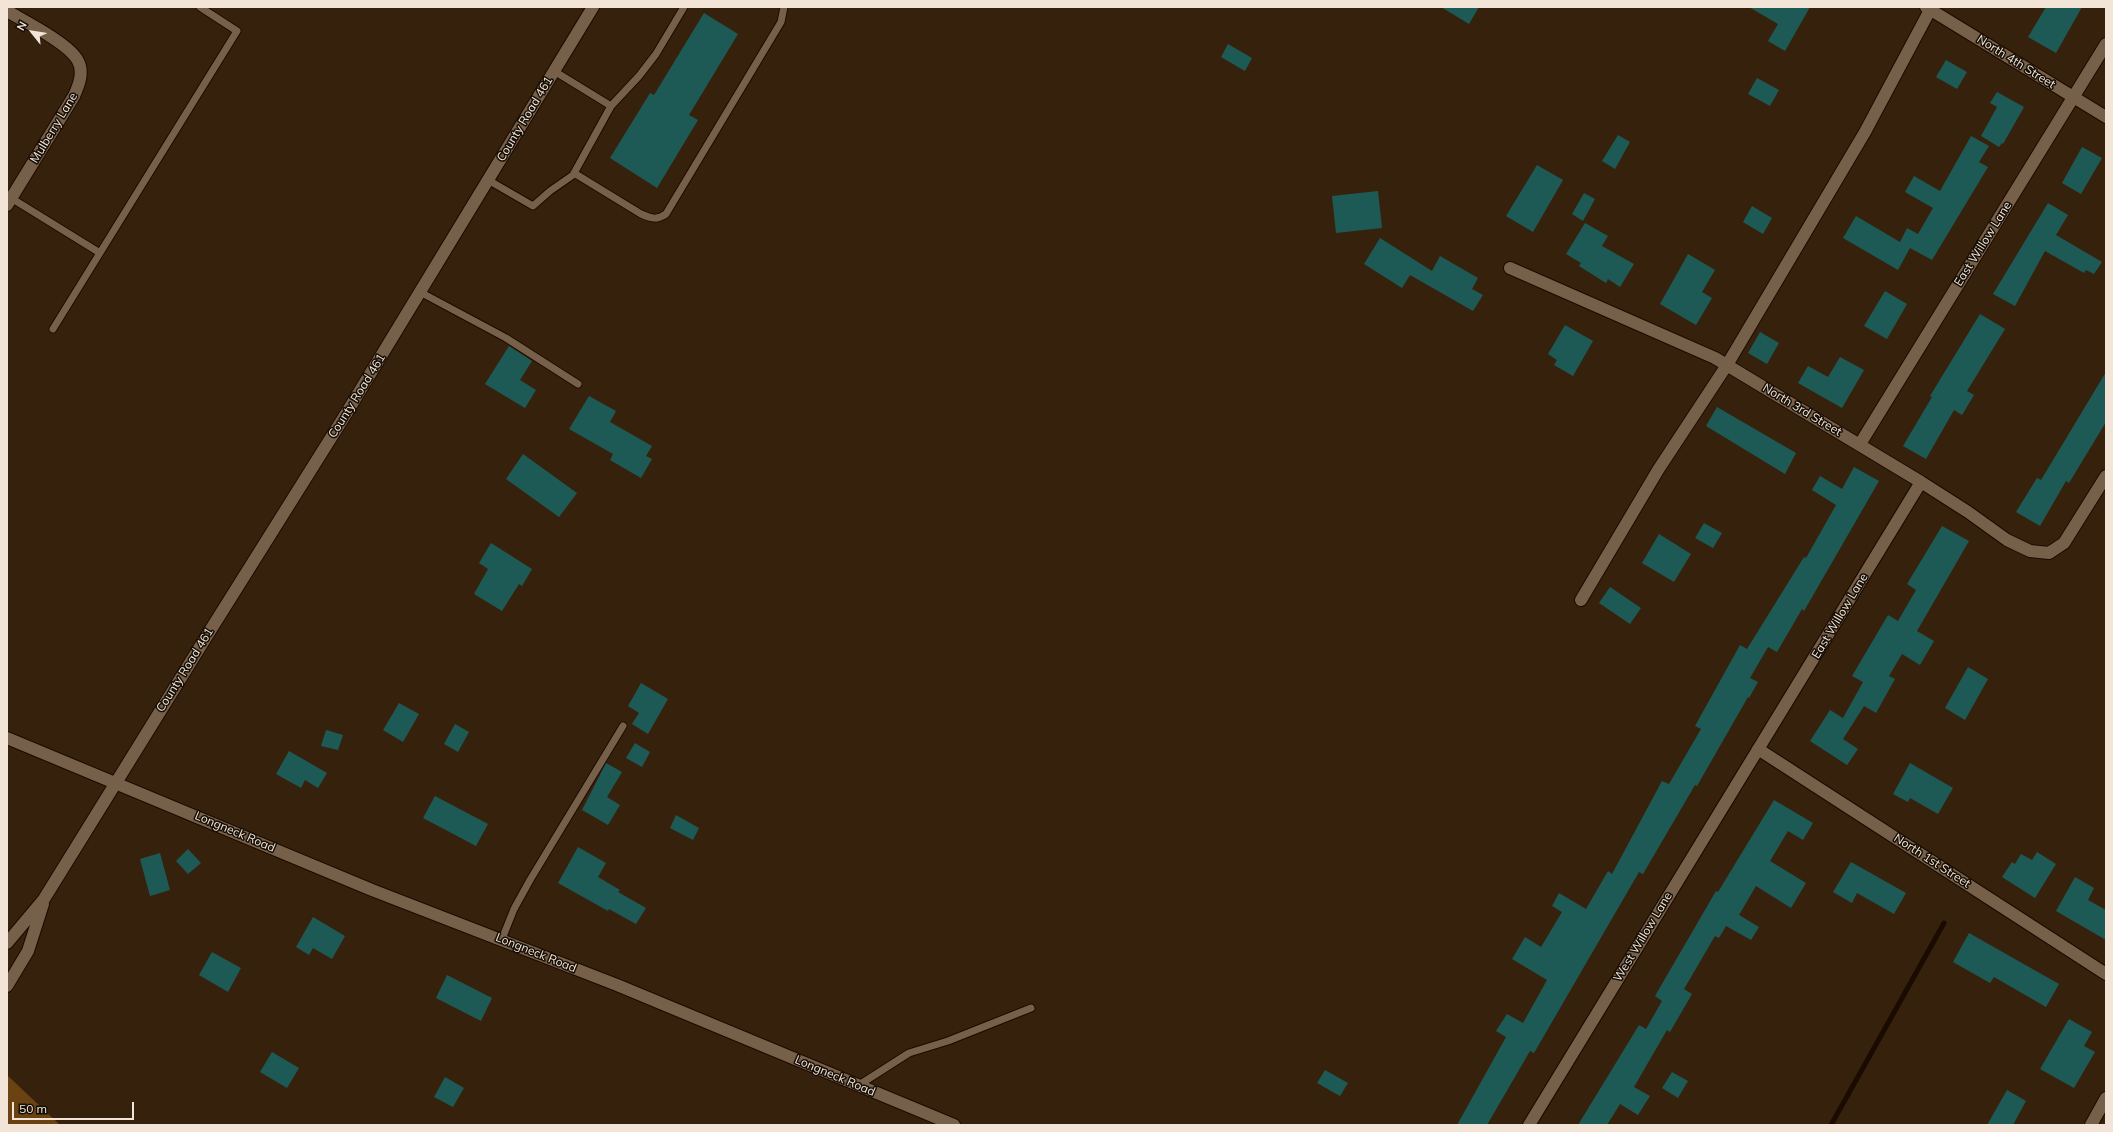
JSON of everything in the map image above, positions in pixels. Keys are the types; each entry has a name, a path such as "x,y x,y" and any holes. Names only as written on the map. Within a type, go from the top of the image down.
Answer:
{"street":[{"name":"County Road 461","path":"44,899 420,292 593,7"},
{"name":"North 4th Street","path":"1928,8 2106,117"},
{"path":"1581,600 1658,470 1727,365 1865,132 1928,8"},
{"name":"Mulberry Lane","path":"7,11 69,49 78,61 81,72 79,84 74,96 9,202"},
{"name":"East Willow Lane","path":"1860,444 2106,44"},
{"name":"North 3rd Street","path":"1510,268 1612,312 1727,365 1921,482 1968,512 2007,540 2030,551 2049,553 2064,543 2106,476"},
{"name":"East Willow Lane","path":"1758,749 1921,482"},
{"name":"Longneck Road","path":"7,738 116,782 372,890 502,939 954,1125"},
{"name":"North 1st Street","path":"1758,749 2106,974"},
{"name":"West Willow Lane","path":"1529,1125 1758,749"},
{"path":"7,943 44,899"},
{"path":"7,986 28,951 44,899"},
{"path":"2091,1125 2106,1098"}],"lane":[{"path":"53,328 237,31 200,7"},
{"path":"488,180 533,206 574,173 611,106 639,76 656,54 684,7"},
{"path":"574,173 641,214 651,218 658,218 666,214 781,22 784,7"},
{"path":"554,71 611,106"},
{"path":"9,202 100,253"},
{"path":"420,292 506,338 578,384"},
{"path":"502,939 514,909 530,880 623,726"},
{"path":"859,1085 909,1053 948,1041 1031,1008"}],"shaded area":[{"path":"7,1075 60,1125 7,1125"}],"building":[{"path":"1441,7 1479,7 1469,24"},
{"path":"1749,7 1810,7 1785,51 1768,41 1778,24"},
{"path":"2046,7 2082,7 2056,53 2028,37"},
{"path":"704,13 738,34 689,115 698,120 657,188 610,158 650,93 654,95"},
{"path":"1228,44 1252,58 1245,71 1221,57"},
{"path":"1946,60 1967,72 1957,89 1936,77"},
{"path":"1757,78 1779,90 1770,106 1748,94"},
{"path":"1997,92 2024,107 2003,144 2002,143 1999,147 1981,136 1997,107 1990,103"},
{"path":"1618,135 1630,142 1615,169 1602,161"},
{"path":"1971,136 1989,146 1979,162 1988,167 1932,260 1910,248 1898,270 1843,238 1856,216 1900,242 1907,228 1918,234 1933,208 1905,192 1914,176 1940,191"},
{"path":"2082,147 2102,158 2081,194 2062,183"},
{"path":"1537,165 1563,180 1533,232 1506,216"},
{"path":"1378,191 1382,228 1336,233 1332,196"},
{"path":"1584,193 1595,199 1583,221 1572,214"},
{"path":"2048,203 2068,215 2056,235 2102,262 2094,274 2086,270 2084,273 2045,251 2015,306 1993,294"},
{"path":"1752,206 1772,218 1763,234 1743,222"},
{"path":"1585,223 1608,236 1602,246 1634,264 1620,287 1608,279 1606,283 1579,266 1581,263 1566,254"},
{"path":"1380,238 1432,271 1440,256 1478,278 1472,289 1483,295 1473,311 1410,275 1402,288 1364,264"},
{"path":"1688,254 1715,270 1702,292 1712,298 1696,325 1660,304"},
{"path":"1885,291 1907,304 1887,339 1864,326"},
{"path":"1980,314 2005,329 1967,391 1974,395 1962,415 1954,410 1926,459 1903,446 1932,397 1930,396"},
{"path":"1565,325 1593,341 1573,376 1554,365 1557,360 1548,354"},
{"path":"1760,332 1779,343 1767,364 1748,353"},
{"path":"509,346 532,361 520,380 536,390 525,408 485,384"},
{"path":"1840,357 1864,370 1842,408 1798,383 1808,366 1828,377"},
{"path":"2106,372 2106,422 2069,483 2066,481 2040,526 2016,512 2037,478 2041,480"},
{"path":"589,396 616,411 610,422 652,446 646,456 652,459 641,478 610,460 613,454 569,429"},
{"path":"1717,407 1796,453 1785,474 1706,426"},
{"path":"523,454 577,493 559,517 506,479"},
{"path":"1854,467 1879,481 1804,611 1802,609 1777,652 1768,647 1750,678 1758,682 1749,698 1748,697 1697,786 1695,785 1643,874 1639,872 1534,1053 1530,1051 1487,1125 1457,1125 1506,1037 1496,1031 1507,1014 1523,1023 1547,980 1512,959 1525,937 1541,947 1562,912 1552,906 1559,893 1586,909 1608,871 1612,874 1662,781 1669,784 1701,729 1695,726 1740,645 1747,649 1804,557 1806,558 1836,505 1812,490 1820,476 1842,489"},
{"path":"1704,523 1722,533 1713,548 1695,538"},
{"path":"1942,526 1969,541 1917,631 1934,641 1920,665 1902,654 1889,676 1895,679 1876,713 1864,706 1843,739 1858,749 1847,765 1810,741 1830,710 1843,718 1863,682 1852,676 1888,615 1898,621 1916,590 1907,584"},
{"path":"1659,534 1691,554 1674,582 1642,563"},
{"path":"491,543 532,569 522,586 519,584 502,611 474,594 488,569 479,563"},
{"path":"1610,587 1641,608 1630,624 1599,603"},
{"path":"1968,667 1988,679 1965,720 1945,708"},
{"path":"641,683 668,699 648,734 632,724 639,713 628,706"},
{"path":"399,703 419,714 403,742 383,730"},
{"path":"455,724 469,732 458,752 444,744"},
{"path":"326,730 343,735 338,750 321,746"},
{"path":"635,743 650,752 642,767 626,758"},
{"path":"289,751 327,773 318,788 305,780 301,788 276,774"},
{"path":"606,763 622,772 607,797 620,805 608,825 582,810"},
{"path":"1910,763 1953,788 1938,814 1910,798 1908,802 1893,794"},
{"path":"435,796 488,824 476,846 423,818"},
{"path":"1774,800 1813,823 1803,840 1788,831 1770,861 1806,883 1791,908 1756,886 1739,915 1759,927 1751,940 1726,926 1719,938 1715,936 1684,989 1692,994 1670,1032 1667,1030 1634,1087 1650,1096 1638,1115 1620,1104 1607,1125 1578,1125 1639,1025 1646,1029 1662,1001 1655,996 1716,891 1718,892"},
{"path":"676,815 699,828 693,840 670,828"},
{"path":"578,847 606,863 598,877 620,890 618,892 646,908 636,924 609,909 608,911 558,883"},
{"path":"188,849 201,863 188,874 176,861"},
{"path":"2037,852 2056,864 2035,898 2002,877 2012,862 2015,864 2021,854 2032,860"},
{"path":"160,853 170,890 150,896 140,859"},
{"path":"1851,862 1906,893 1894,914 1857,893 1852,903 1833,892"},
{"path":"2075,877 2094,888 2088,900 2106,910 2106,940 2056,911"},
{"path":"313,917 345,936 332,959 313,948 309,955 296,947"},
{"path":"1969,933 2059,984 2046,1007 1994,977 1990,983 1953,962"},
{"path":"212,952 241,968 228,992 199,975"},
{"path":"447,975 492,998 481,1021 436,998"},
{"path":"2069,1019 2092,1032 2084,1046 2095,1052 2074,1088 2040,1069"},
{"path":"272,1052 299,1068 287,1088 260,1072"},
{"path":"1325,1070 1348,1083 1340,1096 1317,1083"},
{"path":"1672,1072 1688,1081 1678,1098 1662,1088"},
{"path":"445,1077 464,1088 453,1107 434,1097"},
{"path":"2007,1090 2026,1101 2013,1125 1987,1125"}],"waterway":[{"path":"1831,1125 1944,923"}]}
